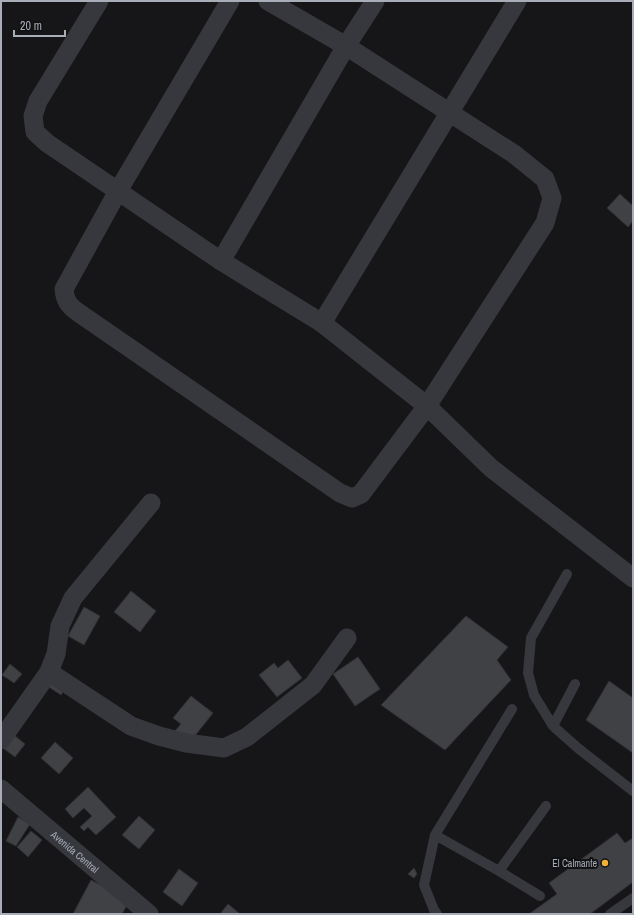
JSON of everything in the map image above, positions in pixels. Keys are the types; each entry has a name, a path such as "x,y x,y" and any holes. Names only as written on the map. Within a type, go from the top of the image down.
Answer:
{"street":[{"path":"99,1 38,101 33,116 35,132 47,143 221,260 322,323 427,406 491,468 633,578"},
{"path":"230,1 118,191 64,289 64,296 70,306 78,313 340,493 352,498 361,494 427,406 545,223 552,198 545,179 514,154 346,46 268,1"},
{"path":"221,260 346,46 375,1"},
{"path":"322,323 517,1"},
{"path":"1,740 49,672 56,654 60,626 73,598 151,503"},
{"path":"49,672 131,726 159,736 186,743 224,748 247,737 313,685 347,638"},
{"name":"Avenida Central","path":"1,789 142,912"}],"lane":[{"path":"567,574 531,638 528,673 534,695 553,726 579,749 633,791"},
{"path":"553,726 575,684"},
{"path":"437,914 424,885 435,835 512,709"},
{"path":"499,871 546,806"},
{"path":"435,835 540,896"},
{"path":"610,914 633,898"}],"building":[{"path":"620,194 633,206 633,221 628,227 607,208"},
{"path":"131,591 156,611 140,632 114,612"},
{"path":"84,607 100,616 84,645 68,636"},
{"path":"466,616 508,647 497,660 511,680 445,750 381,705"},
{"path":"358,657 380,689 355,706 333,674"},
{"path":"288,660 302,678 277,697 259,675 274,663 278,668"},
{"path":"10,664 22,674 14,683 2,675"},
{"path":"52,675 67,685 61,695 46,685"},
{"path":"609,681 633,698 633,753 586,720"},
{"path":"191,696 213,713 190,742 175,731 181,724 173,718"},
{"path":"14,735 25,744 15,757 3,748"},
{"path":"55,742 73,758 59,774 41,758"},
{"path":"88,787 116,817 96,835 88,827 84,831 80,827 92,816 84,808 73,818 65,809"},
{"path":"139,816 155,830 139,849 122,835"},
{"path":"18,817 30,824 16,846 6,841"},
{"path":"31,831 42,840 28,857 17,847"},
{"name":"El Calmante","path":"617,833 625,843 633,838 633,882 590,914 529,914 557,894 549,883"},
{"path":"414,868 417,874 414,878 408,874"},
{"path":"179,869 198,883 182,906 163,892"},
{"path":"91,880 130,900 122,914 73,914"},
{"path":"228,904 240,914 220,914"}],"place":[{"name":"El Calmante","path":"605,863"}]}
